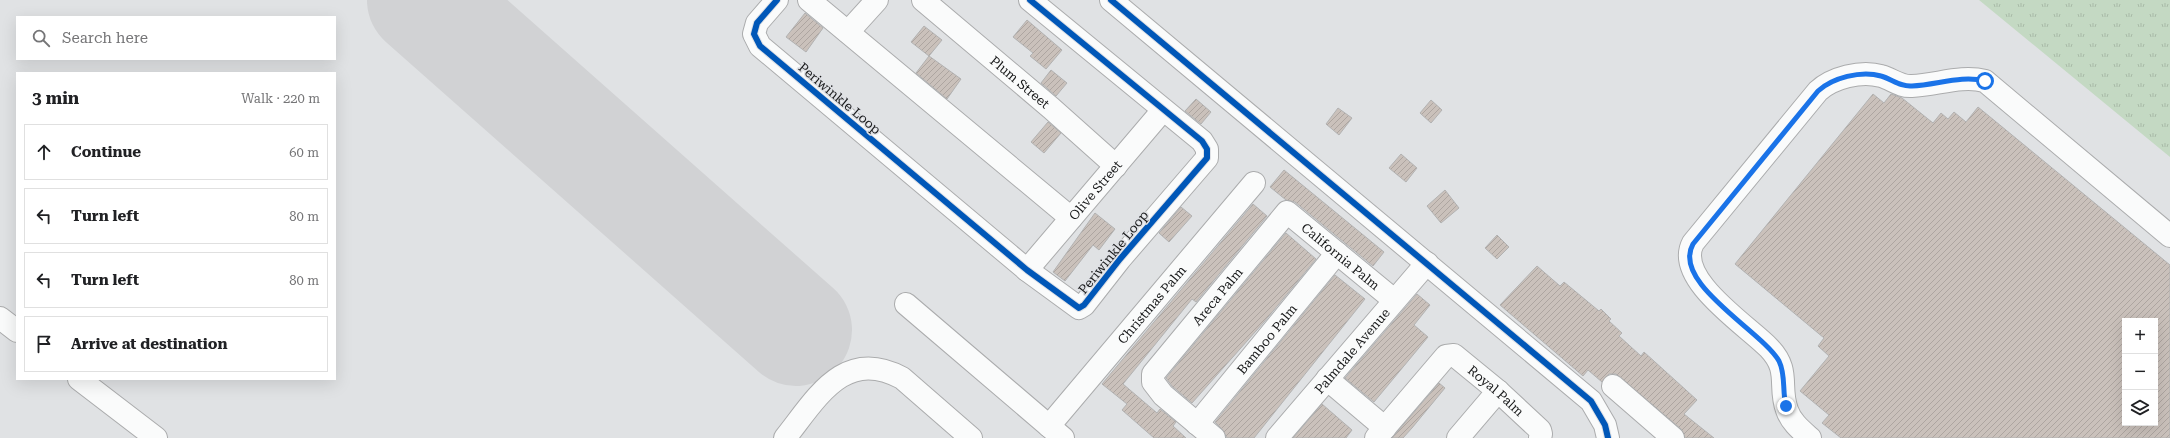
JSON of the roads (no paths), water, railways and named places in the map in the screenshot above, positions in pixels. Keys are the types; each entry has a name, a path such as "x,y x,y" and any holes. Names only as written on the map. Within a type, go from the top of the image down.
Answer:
{"street":[{"name":"Periwinkle Loop","path":"777,0 757,23 754,34 760,46 1027,270 1079,308 1084,305 1120,260 1207,158 1207,149 1202,141 1030,0"},
{"path":"809,0 1071,218"},
{"path":"848,32 877,0"},
{"name":"Plum Street","path":"923,0 1051,108 1116,166"},
{"path":"1111,0 1591,401 1605,425 1608,438"},
{"path":"1810,438 1796,426 1787,412 1784,398 1784,377 1779,361 1769,348 1708,293 1693,270 1690,249 1698,237 1818,91 1830,81 1846,76 1871,75 1882,76 1898,84 1912,86 1963,79 1985,81 2170,236"},
{"name":"Olive Street","path":"1027,270 1163,110"},
{"name":"Christmas Palm","path":"1056,432 1254,184"},
{"name":"California Palm","path":"1287,212 1394,300"},
{"name":"Areca Palm","path":"1197,424 1163,395 1153,382 1153,374 1287,212"},
{"name":"Bamboo Palm","path":"1197,424 1337,253"},
{"name":"Palmdale Avenue","path":"1277,438 1427,263"},
{"path":"906,304 1056,432"},
{"path":"0,318 16,330"},
{"name":"Royal Palm","path":"1381,433 1446,356 1454,355 1463,360 1540,430 1540,436"},
{"path":"785,438 823,390 833,381 856,370 870,368 885,370 902,378 971,438"},
{"path":"1328,379 1381,433"},
{"path":"80,380 156,438"},
{"path":"1613,386 1673,438"},
{"path":"1458,438 1498,391"},
{"path":"1197,424 1214,438"}]}
